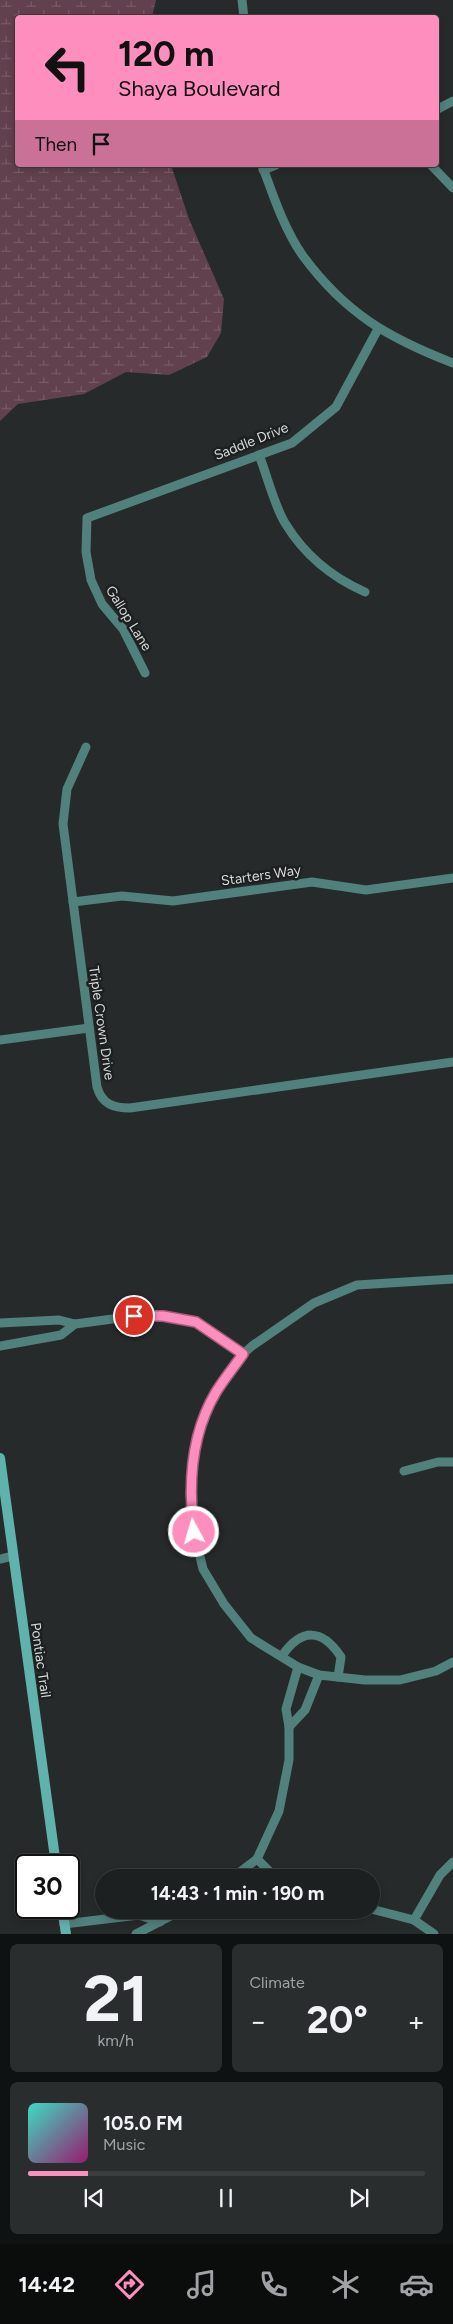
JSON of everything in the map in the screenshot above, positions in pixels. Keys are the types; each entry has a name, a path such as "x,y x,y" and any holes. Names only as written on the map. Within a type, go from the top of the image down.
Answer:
{"main road":[{"name":"Pontiac Trail","path":"0,1458 54,1854"}],"street":[{"path":"242,0 244,15"},
{"path":"439,109 453,102"},
{"path":"262,167 279,211 302,255 350,309 378,329 411,347 453,363"},
{"path":"433,167 453,188"},
{"name":"Saddle Drive","path":"87,518 292,443 336,407 378,329"},
{"path":"259,455 284,522 312,560 340,581 365,592"},
{"name":"Gallop Lane","path":"87,518 86,552 91,580 102,604 123,629 146,673"},
{"name":"Triple Crown Drive","path":"86,747 67,789 62,824 89,1028 100,1095 104,1101 118,1108 453,1062"},
{"name":"Starters Way","path":"73,902 122,896 173,900 312,882 366,890 453,878"},
{"path":"0,1040 89,1028"},
{"path":"453,1279 357,1285 314,1303 243,1354 215,1394 197,1435 190,1495 194,1532 203,1569 224,1604 251,1638 298,1667 319,1675 400,1680 436,1671 453,1662"},
{"path":"0,1323 59,1320 75,1324 134,1316 163,1316 196,1322 243,1354"},
{"path":"0,1346 61,1335 75,1324"},
{"path":"404,1471 438,1462 453,1462"},
{"path":"0,1558 13,1556"},
{"path":"282,1656 299,1637 308,1636 324,1639 334,1647 341,1657 338,1677"},
{"path":"244,1869 257,1859 278,1811 289,1760 289,1727 286,1710 298,1667"},
{"path":"289,1727 305,1710 319,1675"},
{"path":"257,1859 267,1869"},
{"path":"414,1920 440,1874 453,1862"},
{"path":"380,1911 414,1920 434,1934"},
{"path":"65,1929 139,1915 160,1922"},
{"path":"136,1934 166,1919"}],"green space":[{"path":"0,0 156,0 152,15 15,15 15,167 172,167 189,219 224,299 221,333 207,357 169,375 126,372 84,394 18,404 0,421"}],"route":[{"path":"134,1316 163,1316 196,1322 243,1354 215,1394 197,1435 190,1495 194,1532"}]}
